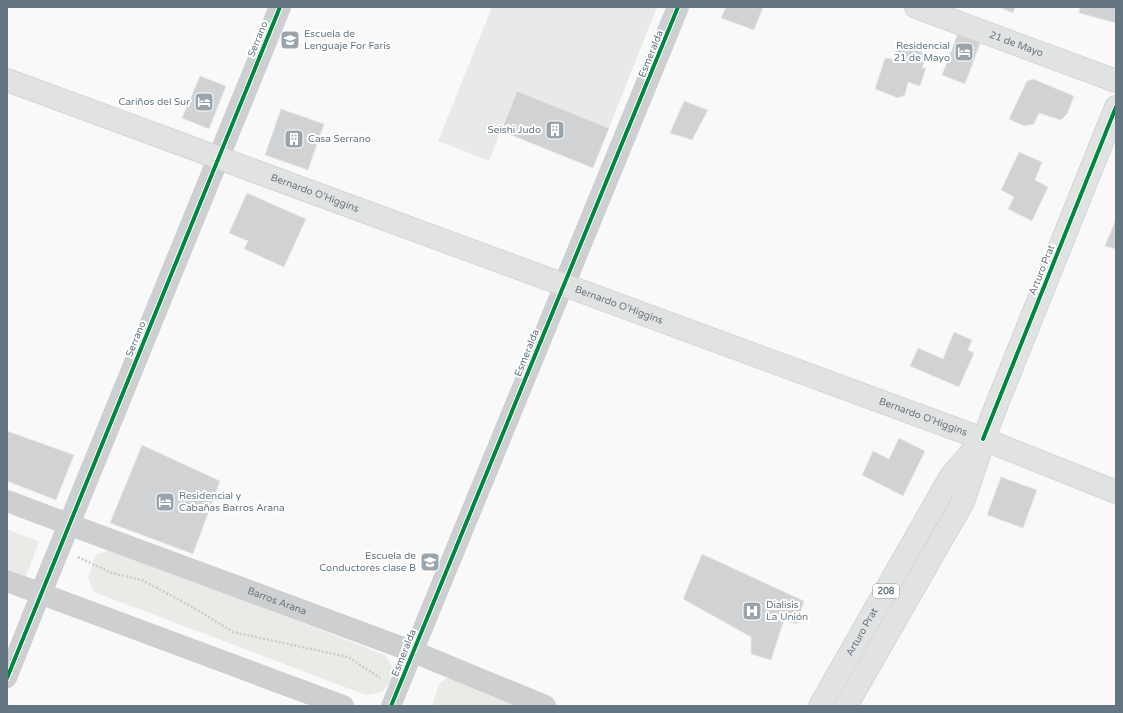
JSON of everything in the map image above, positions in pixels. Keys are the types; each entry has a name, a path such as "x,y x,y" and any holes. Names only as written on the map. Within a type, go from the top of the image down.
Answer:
{"main road":[{"name":"21 de Mayo","path":"916,7 1116,81"},
{"name":"Bernardo O'Higgins","path":"7,80 983,439 1116,492"},
{"name":"Arturo Prat","path":"846,706 963,502 983,439 1116,107"},
{"name":"Arturo Prat","path":"820,706 951,476 983,439"}],"street":[{"name":"Serrano","path":"7,678 280,7"},
{"name":"Esmeralda","path":"394,699 678,7"},
{"name":"Barros Arana","path":"7,501 414,652 545,706"},
{"path":"7,581 342,706"}],"path":[{"path":"59,549 93,563 112,573 142,580 194,608 233,632 348,657 387,683 394,699"}],"shaded area":[{"path":"492,7 657,7 609,128 517,91 489,161 438,141"},
{"path":"7,529 39,542 26,576 7,569"},
{"path":"112,549 385,655 394,670 392,680 382,692 366,695 94,592 88,578 96,555"},
{"path":"451,675 529,706 432,706 439,684"}],"building":[{"path":"726,7 763,7 754,30 721,18"},
{"path":"999,7 1015,7 1013,13"},
{"path":"1080,7 1116,7 1116,23 1079,13"},
{"name":"Residencial 21 de Mayo","path":"958,33 981,41 965,84 942,75"},
{"path":"898,44 927,54 922,68 926,68 920,86 908,82 905,95 898,98 875,89 885,58 893,59"},
{"name":"Cariños del Sur","path":"200,76 226,86 209,129 182,118"},
{"path":"1033,79 1074,96 1067,114 1061,120 1039,113 1034,124 1024,126 1009,119 1027,81"},
{"name":"Seishi Judo","path":"517,91 609,128 593,168 501,131"},
{"path":"684,101 708,110 692,140 670,133"},
{"name":"Casa Serrano","path":"281,109 324,124 308,170 265,155"},
{"path":"1019,152 1042,162 1035,180 1048,187 1032,221 1008,209 1014,197 1001,190"},
{"path":"247,193 306,219 284,267 244,249 248,241 229,233"},
{"path":"1116,219 1116,249 1105,246"},
{"path":"954,332 972,340 968,350 974,353 959,387 910,366 918,348 943,359"},
{"path":"7,431 74,455 56,500 7,481"},
{"path":"899,438 925,451 903,496 862,475 873,451 889,459"},
{"name":"Residencial y Cabañas Barros Arana","path":"142,445 220,481 193,554 110,523"},
{"path":"1001,477 1037,490 1023,528 987,515"},
{"name":"Dialisis La Unión","path":"702,554 804,601 797,624 784,620 771,660 751,654 751,637 683,599"}],"cycle path":[{"path":"7,678 280,7"},
{"path":"391,706 678,7"},
{"path":"983,439 1116,107"}],"place":[{"name":"Escuela de Lenguaje For Faris","path":"290,40"},
{"name":"Residencial 21 de Mayo","path":"964,52"},
{"name":"Cariños del Sur","path":"204,102"},
{"name":"Seishi Judo","path":"555,130"},
{"name":"Casa Serrano","path":"294,139"},
{"name":"Residencial y Cabañas Barros Arana","path":"165,502"},
{"name":"Escuela de Conductores clase B","path":"430,562"},
{"name":"Dialisis La Unión","path":"752,611"}]}
